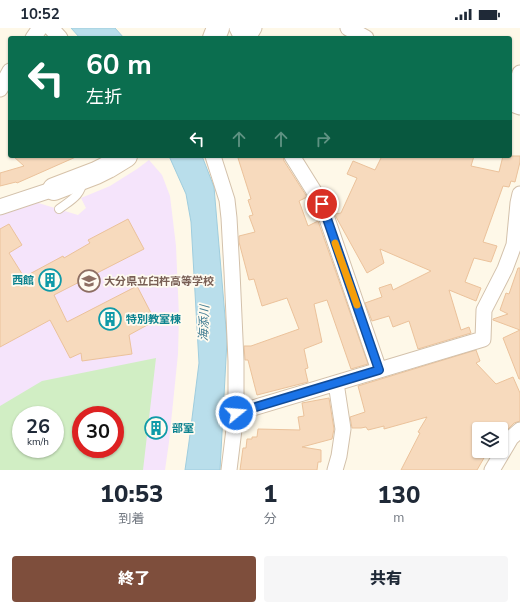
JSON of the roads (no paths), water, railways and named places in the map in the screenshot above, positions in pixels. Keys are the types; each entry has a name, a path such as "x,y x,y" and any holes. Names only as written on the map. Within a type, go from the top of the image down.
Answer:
{"street":[{"path":"51,28 58,36"},
{"path":"348,28 362,36"},
{"path":"514,105 520,73"},
{"path":"0,89 8,75"},
{"path":"0,207 57,199 83,178 108,167 123,158"},
{"path":"214,158 227,200 229,218 236,361 236,413 229,470"},
{"path":"293,158 322,204 379,370"},
{"path":"236,413 483,339 484,310 517,245 518,203 520,194"},
{"path":"335,470 339,456 343,429 336,383"},
{"path":"492,470 510,438 520,430"}],"water":[{"path":"71,28 115,28 122,36 78,36"},
{"name":"海添川","path":"170,158 203,158 214,187 227,340 220,470 185,470 199,363 191,222 186,194"}],"place":[{"name":"西館","path":"50,280"},
{"name":"大分県立臼杵高等学校","path":"89,281"},
{"name":"特別教室棟","path":"110,319"},
{"name":"部室","path":"156,428"}]}
